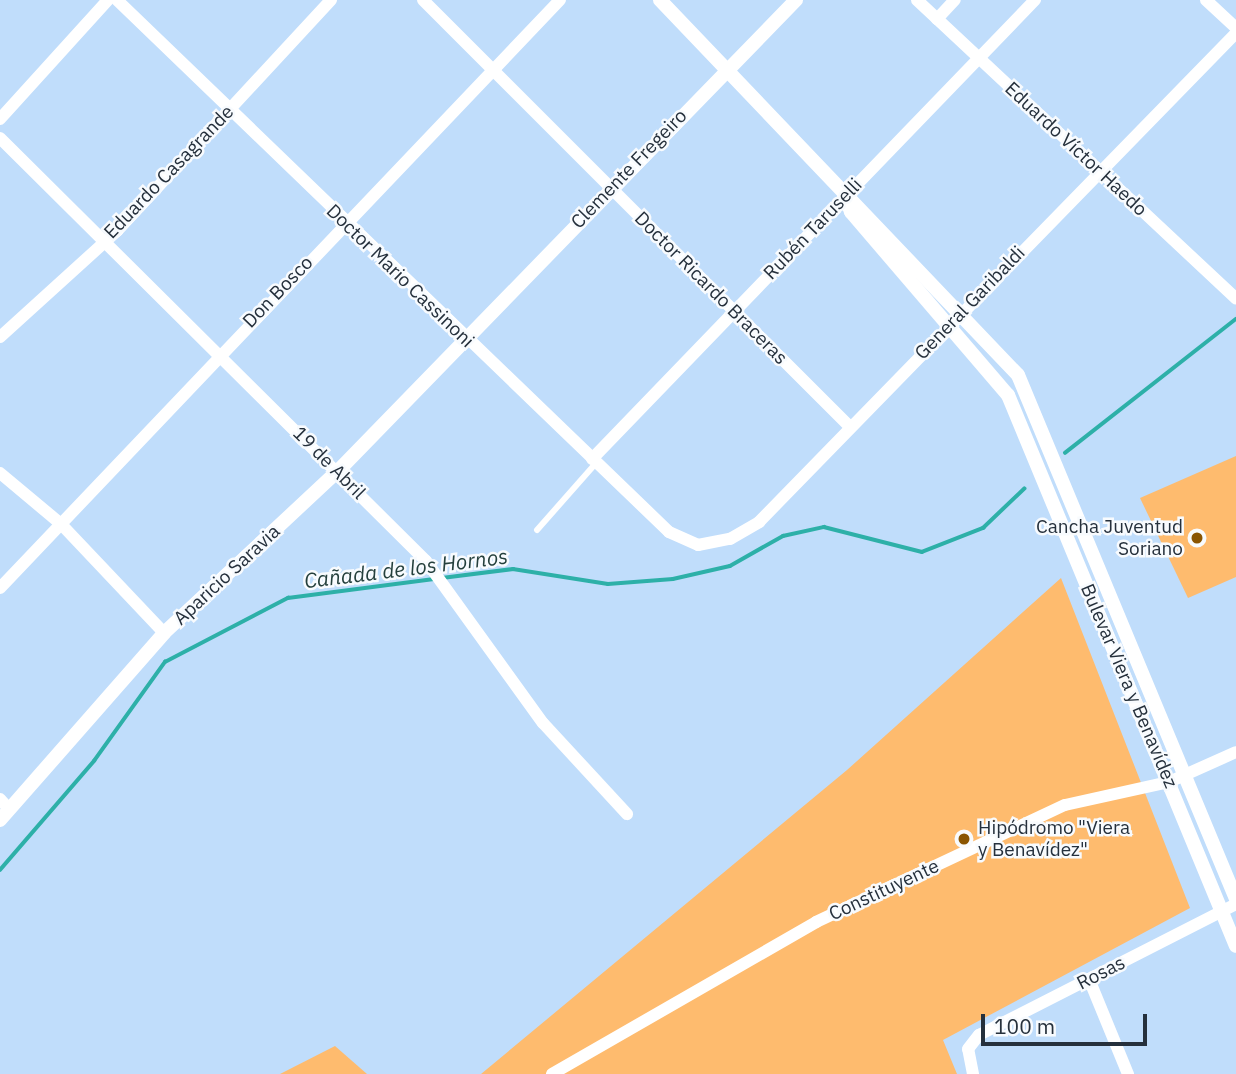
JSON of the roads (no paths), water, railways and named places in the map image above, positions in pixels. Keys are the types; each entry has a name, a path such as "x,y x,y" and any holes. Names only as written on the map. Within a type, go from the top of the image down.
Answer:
{"street":[{"path":"0,119 108,0"},
{"name":"Doctor Mario Cassinoni","path":"117,0 465,339 594,461 690,544"},
{"name":"Eduardo Casagrande","path":"0,338 105,239 331,0"},
{"name":"Doctor Ricardo Braceras","path":"423,0 850,427"},
{"name":"Don Bosco","path":"0,588 218,354 560,0"},
{"name":"Bulevar Viera y Benavídez","path":"660,0 845,196 861,204 1018,376 1236,899"},
{"name":"Clemente Fregeiro","path":"465,339 610,187 796,0"},
{"name":"Eduardo Víctor Haedo","path":"917,0 1100,171 1234,291"},
{"path":"937,19 955,0"},
{"name":"Rubén Taruselli","path":"594,461 733,311 1035,0"},
{"path":"1206,0 1236,31"},
{"name":"General Garibaldi","path":"690,544 719,543 750,529 1236,31"},
{"name":"19 de Abril","path":"0,138 338,471 435,572 543,723 626,814"},
{"name":"Bulevar Viera y Benavídez","path":"845,196 851,212 1000,382 1034,456 1236,946"},
{"name":"Aparicio Saravia","path":"3,809 164,633 338,471 465,339"},
{"path":"0,473 61,524 164,633"},
{"name":"Constituyente","path":"552,1074 829,916 1065,805 1169,782 1236,752"},
{"name":"Rosas","path":"973,1074 969,1044 1236,904"},
{"path":"1089,979 1128,1074"}],"lane":[{"path":"537,530 594,461"}],"waterway":[{"name":"Cañada de los Hornos","path":"1065,453 1236,319"},
{"name":"Cañada de los Hornos","path":"442,578 513,569 608,584 673,579 730,566 783,536 824,527 922,552 983,528 1024,489"},
{"name":"Cañada de los Hornos","path":"0,870 94,761 165,662 288,598 434,579"}],"place":[{"name":"Cancha Juventud Soriano","path":"1197,538"},
{"name":"Hipódromo \"Viera y Benavídez\"","path":"964,839"}]}
